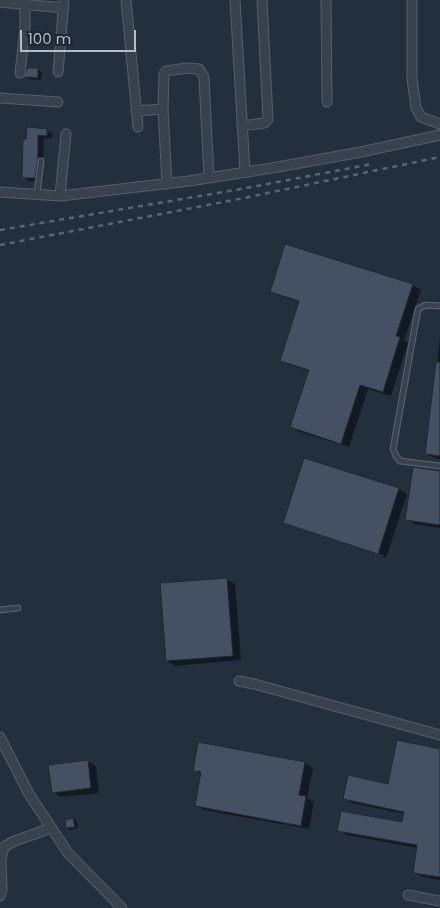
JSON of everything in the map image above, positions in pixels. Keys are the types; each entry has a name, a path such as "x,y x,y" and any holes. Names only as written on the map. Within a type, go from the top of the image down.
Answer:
{"street":[{"path":"126,0 138,127"},
{"path":"235,0 245,172"},
{"path":"242,126 265,123 268,119 262,0"},
{"path":"326,0 327,102"},
{"path":"412,0 412,79 416,108 421,118 440,124"},
{"path":"0,2 64,4 58,72"},
{"path":"20,73 25,28 25,4"},
{"path":"167,184 163,109 164,74 166,71 187,68 200,70 203,74 209,178"},
{"path":"0,98 58,102"},
{"path":"136,111 163,109"},
{"path":"60,196 66,134"},
{"path":"0,192 60,196 167,184 361,152 440,134"},
{"path":"239,681 440,734"},
{"path":"0,737 30,794 68,853 122,908"},
{"path":"0,896 2,890 1,859 4,847 12,842 51,828"},
{"path":"408,895 440,901"}],"lane":[{"path":"37,195 41,161"},
{"path":"440,306 426,304 418,309 394,449 400,461 440,466"},
{"path":"0,610 18,608"}],"building":[{"path":"27,68 38,68 38,78 24,77"},
{"path":"27,127 47,129 47,136 38,135 38,158 35,178 22,178 23,139 26,139"},
{"path":"285,244 413,284 396,336 400,337 383,392 360,385 341,444 290,427 309,370 280,361 299,301 270,292"},
{"path":"436,362 440,362 440,456 425,454"},
{"path":"304,458 399,488 378,554 283,523"},
{"path":"413,467 440,471 440,525 405,520"},
{"path":"227,578 233,656 166,661 160,583"},
{"path":"397,740 440,749 440,877 413,873 417,845 337,831 341,811 402,822 404,812 343,799 348,775 388,784"},
{"path":"198,742 305,762 299,795 306,796 301,826 195,806 201,772 193,771"},
{"path":"88,760 91,788 52,793 48,765"},
{"path":"73,818 75,827 66,828 65,820"}],"railway":[{"path":"0,245 244,198 440,157"},
{"path":"0,230 241,189 372,164"}]}
